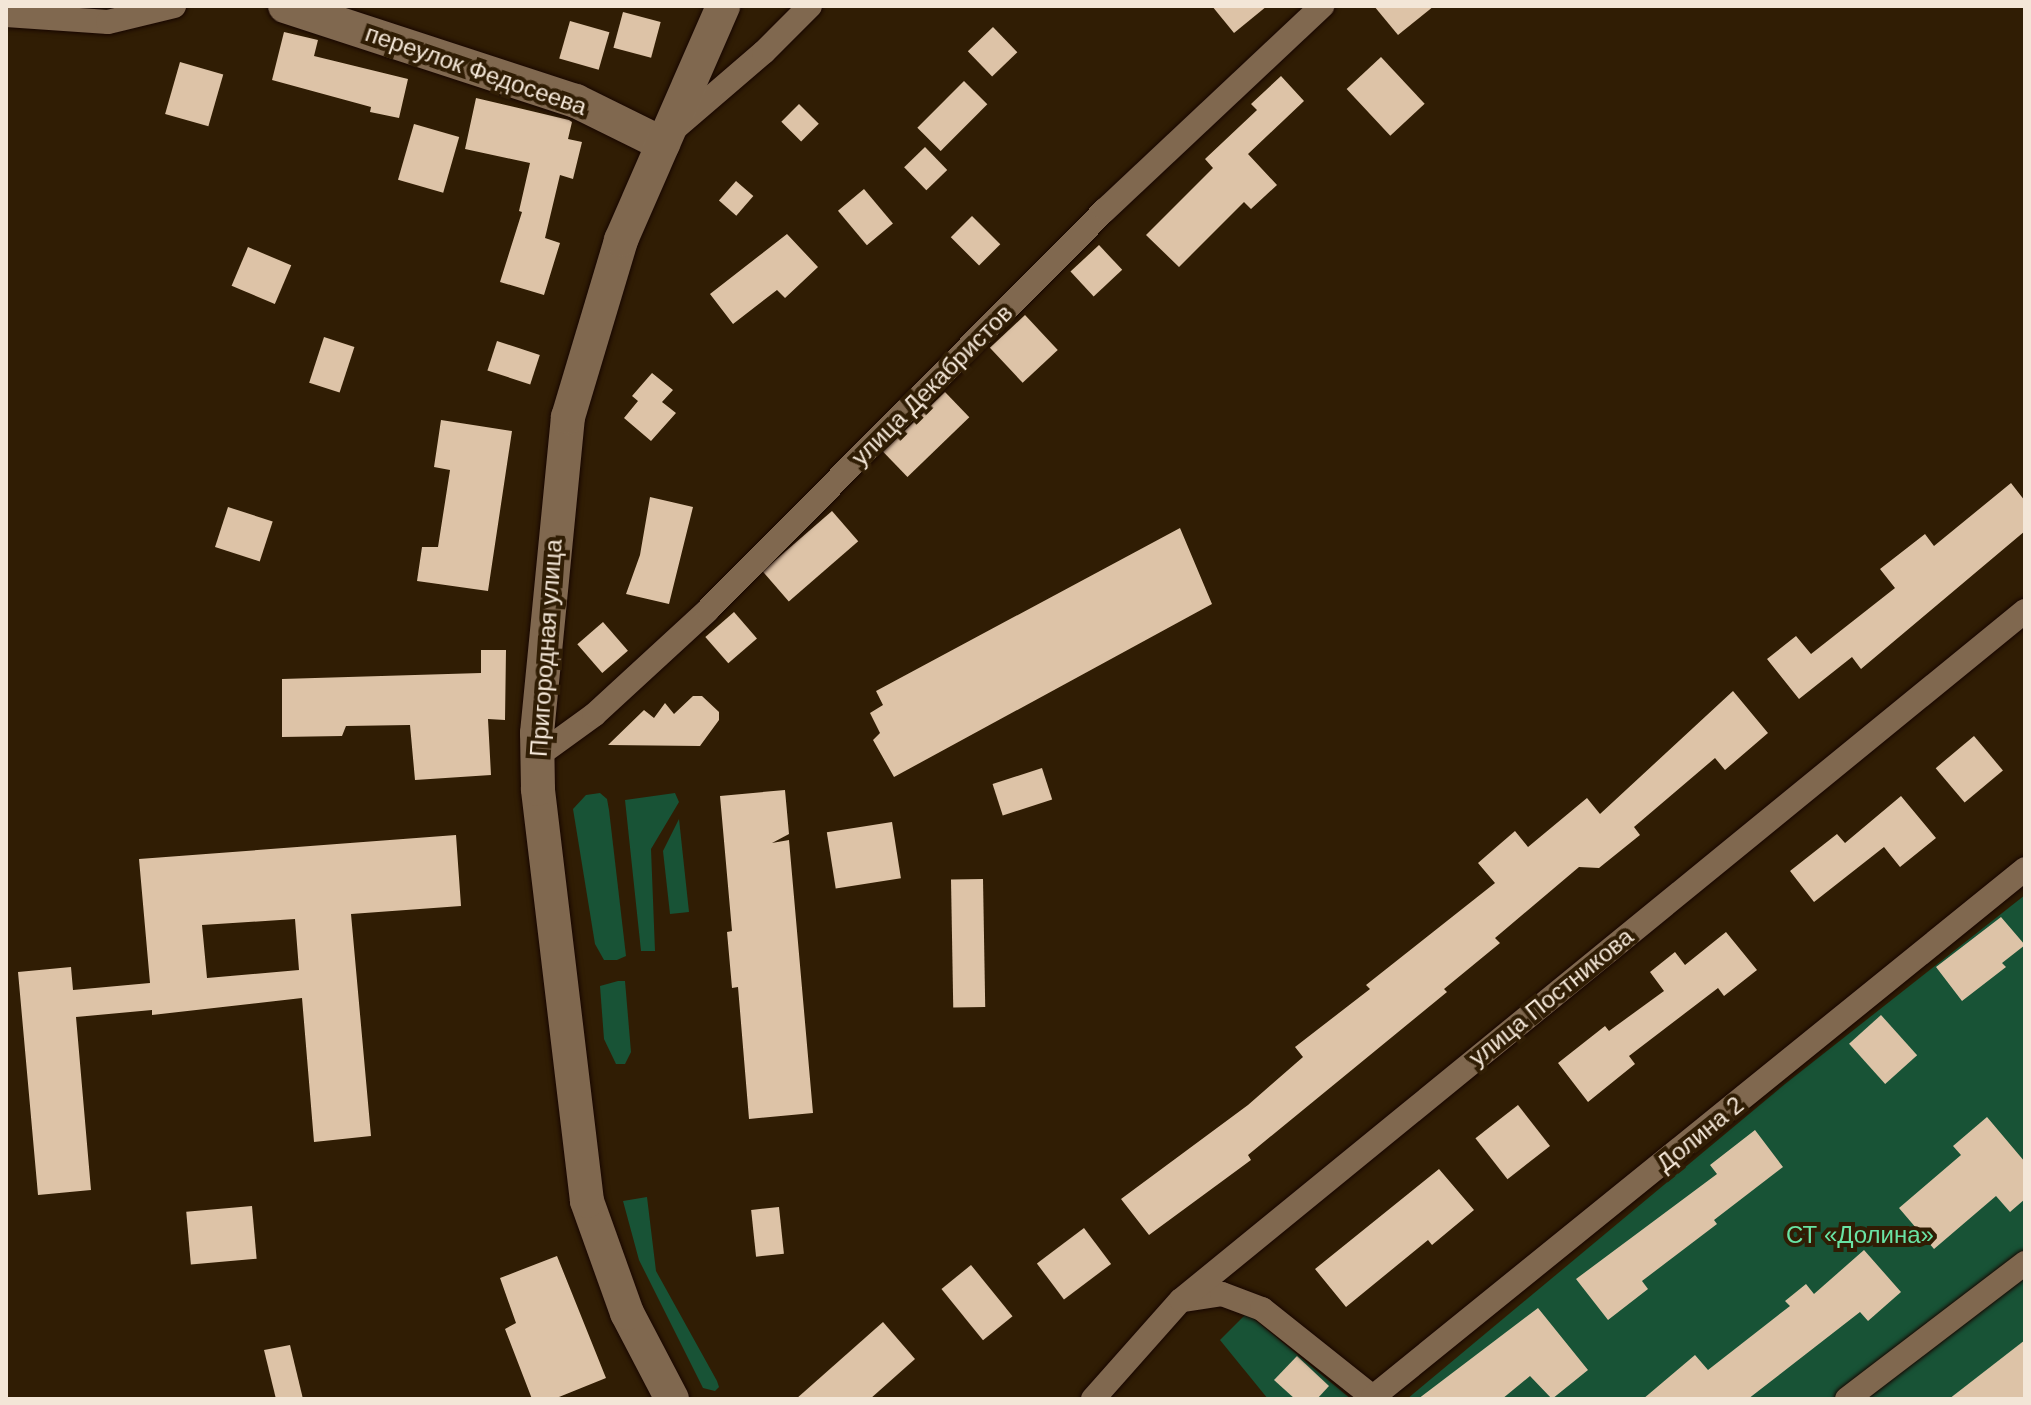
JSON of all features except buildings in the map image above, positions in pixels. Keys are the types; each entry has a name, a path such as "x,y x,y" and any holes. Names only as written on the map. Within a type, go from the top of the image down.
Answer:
{"street":[{"path":"6,15 108,22 174,6"},
{"name":"переулок Федосеева","path":"285,6 576,101 667,138"},
{"path":"667,138 723,6"},
{"name":"Пригородная улица","path":"672,1399 627,1313 587,1201 536,757 568,417 621,240 667,138 764,52 810,6"},
{"name":"улица Декабристов","path":"536,757 594,715 707,611 1105,210 1322,6"},
{"name":"улица Постникова","path":"1093,1399 1181,1300 2025,611"},
{"name":"Долина 2","path":"1374,1398 2025,869"},
{"path":"1847,1399 2025,1263"},
{"path":"1181,1300 1222,1294 1262,1309 1374,1398"}],"green space":[{"path":"600,793 607,799 609,810 626,956 617,960 604,960 595,944 573,809 586,795"},
{"path":"675,793 679,802 651,849 655,951 641,951 625,800"},
{"path":"679,819 689,912 670,914 663,851"},
{"name":"СТ «Долина»","path":"2025,895 2025,1399 1407,1399 1785,1084"},
{"path":"625,981 631,1052 625,1064 616,1064 604,1039 600,986"},
{"path":"647,1197 656,1271 717,1381 719,1387 715,1391 703,1388 639,1260 623,1201"},
{"path":"1247,1313 1351,1399 1268,1399 1220,1340"}]}
